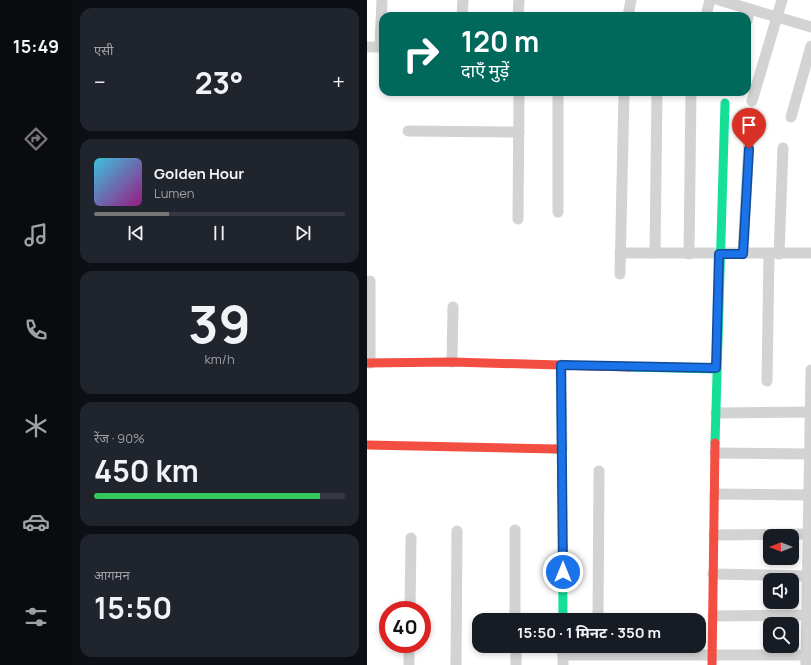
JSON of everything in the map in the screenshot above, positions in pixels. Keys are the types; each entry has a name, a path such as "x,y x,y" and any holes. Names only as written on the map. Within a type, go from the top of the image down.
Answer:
{"street":[{"path":"381,0 382,12"},
{"path":"463,0 463,12"},
{"path":"518,12 519,0"},
{"path":"629,12 631,0"},
{"path":"707,12 710,0"},
{"path":"719,0 811,27"},
{"path":"752,101 782,0"},
{"path":"367,47 379,46"},
{"path":"791,117 811,46"},
{"path":"518,219 519,96"},
{"path":"558,96 558,212"},
{"path":"620,274 624,96"},
{"path":"655,253 657,96"},
{"path":"689,254 691,96"},
{"path":"712,660 716,368 725,103"},
{"path":"743,254 750,120"},
{"path":"408,131 519,132"},
{"path":"767,381 774,254 783,148"},
{"path":"620,253 811,253"},
{"path":"370,281 368,363 452,362 716,368"},
{"path":"452,362 453,307"},
{"path":"561,365 563,613"},
{"path":"563,655 712,660 806,660 808,534 810,512 809,454 811,370"},
{"path":"716,413 810,418"},
{"path":"367,445 562,449"},
{"path":"715,453 809,454"},
{"path":"598,613 599,471"},
{"path":"715,494 809,495"},
{"path":"515,530 515,613"},
{"path":"457,531 457,665"},
{"path":"714,535 808,534"},
{"path":"410,601 411,538"},
{"path":"713,574 808,576"},
{"path":"713,616 807,614"},
{"path":"409,653 409,665"},
{"path":"515,653 516,665"}],"traffic: fast":[{"path":"715,443 725,103"},
{"path":"629,367 716,369"},
{"path":"555,449 562,449 563,613"}],"traffic: jam":[{"path":"367,363 452,362 629,367"},
{"path":"712,665 715,443"},
{"path":"367,445 555,449"}],"route":[{"path":"563,572 561,365 716,368 719,254 743,254 749,149"}]}
